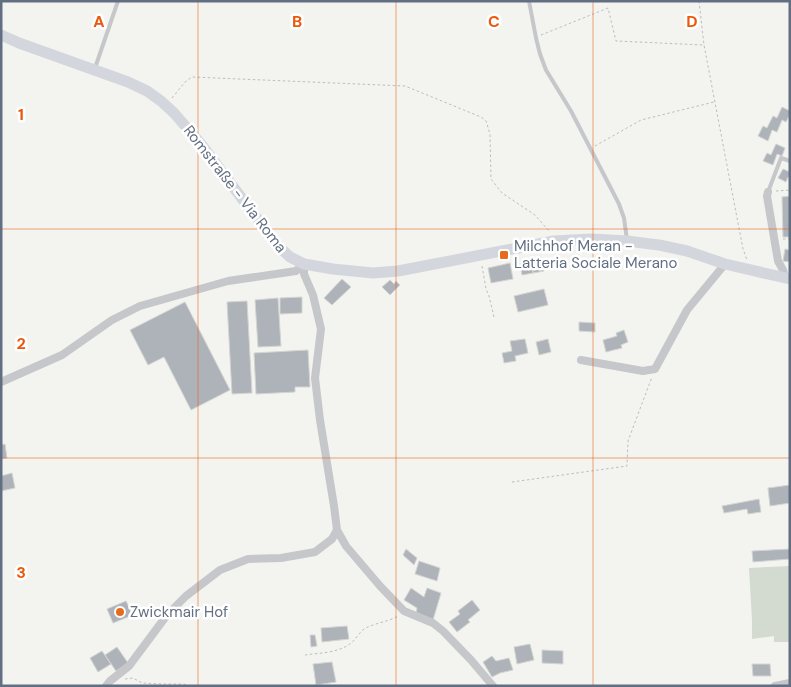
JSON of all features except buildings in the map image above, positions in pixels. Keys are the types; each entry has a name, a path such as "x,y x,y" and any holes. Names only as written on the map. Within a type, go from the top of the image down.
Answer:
{"street":[{"name":"Romstraße - Via Roma","path":"1,35 128,82 147,91 161,101 201,144 277,245 290,257 304,264 374,273 554,241 592,239 659,245 687,251 749,270 786,276"},
{"path":"768,192 767,196 778,261 786,276"},
{"path":"1,382 62,355 112,320 140,306 228,280 296,271 304,264"},
{"path":"304,264 304,274 313,295 321,329 315,378 337,530 346,546 404,611 433,623 443,631 493,686"},
{"path":"581,360 643,371 655,369 686,310 725,264"},
{"path":"108,683 129,666 167,615 186,596 220,570 248,559 282,558 315,552 332,539 337,530"},
{"path":"775,686 790,683"}],"lane":[{"path":"94,70 118,1"},
{"path":"530,1 536,38 546,70 571,111 624,218 627,241"},
{"path":"768,192 781,158 790,161"}],"path":[{"path":"700,1 704,45 743,249 749,270"},
{"path":"536,38 608,8 616,41 704,45"},
{"path":"171,100 185,82 192,77 405,86 481,117 486,121 490,134 491,179 502,193 535,215 546,226 554,241"},
{"path":"590,148 641,120 715,102"},
{"path":"768,192 790,190"},
{"path":"480,255 486,289 494,317"},
{"path":"512,482 627,466 628,442 655,369"},
{"path":"305,655 334,651 344,647 351,643 365,629 393,619 404,611"},
{"path":"108,683 133,678 142,683 184,684 188,686"},
{"path":"235,686 245,686"}],"shaded area":[{"path":"790,566 790,642 774,642 774,636 752,639 749,568"}],"place":[{"name":"Milchhof Meran - Latteria Sociale Merano","path":"504,255"},
{"name":"Zwickmair Hof","path":"120,612"}]}
